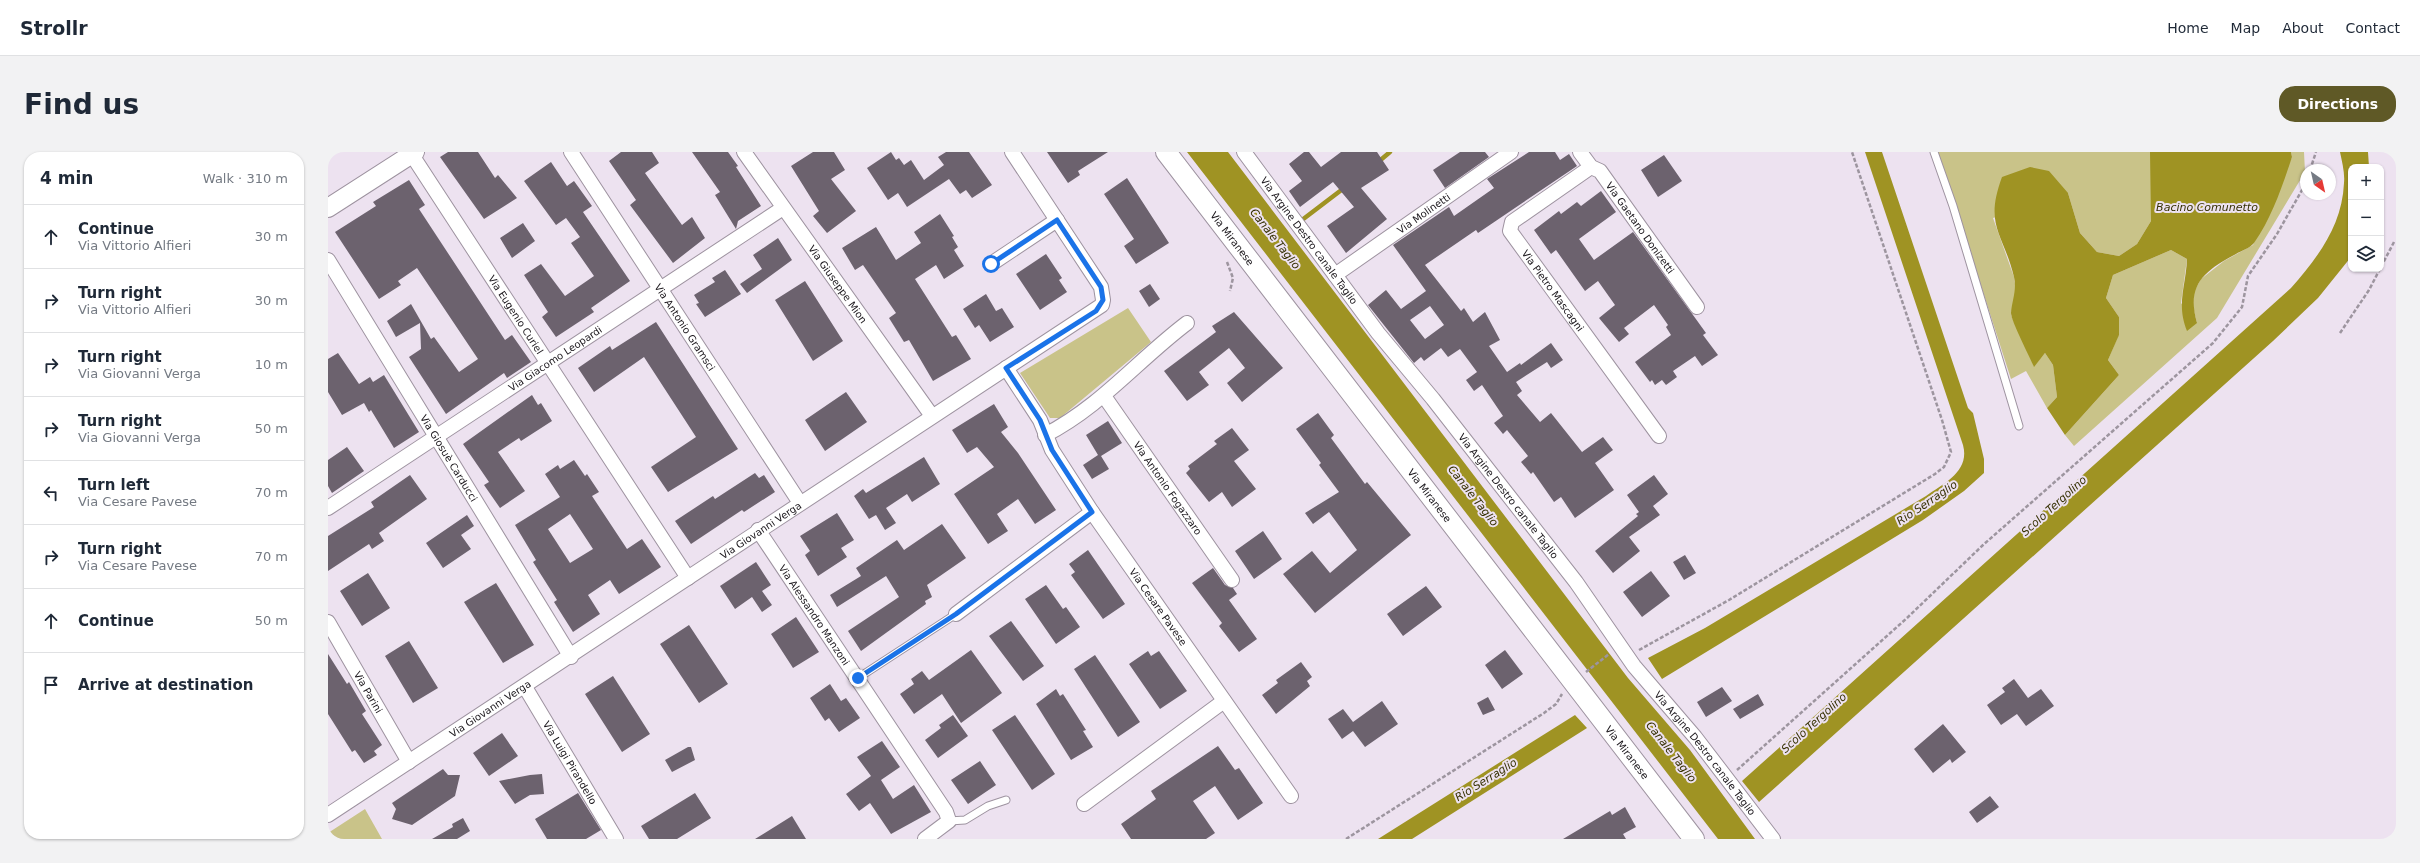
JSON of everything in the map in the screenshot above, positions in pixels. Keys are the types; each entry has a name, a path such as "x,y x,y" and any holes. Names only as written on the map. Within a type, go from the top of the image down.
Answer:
{"main road":[{"name":"Via Miranese","path":"1166,152 1577,678 1694,839"}],"street":[{"name":"Via Antonio Gramsci","path":"571,152 800,503"},
{"name":"Via Giuseppe Mion","path":"744,152 932,416"},
{"path":"991,264 1057,220 1012,152"},
{"name":"Via Argine Destro canale Taglio","path":"1244,152 1378,333 1433,399 1576,582 1641,675 1728,778 1773,839"},
{"name":"Via Molinetti","path":"1335,274 1511,152"},
{"name":"Via Gaetano Donizetti","path":"1580,152 1591,167 1600,171 1697,307"},
{"path":"328,208 412,153"},
{"name":"Via Eugenio Curiel","path":"412,153 688,578"},
{"name":"Via Pietro Mascagni","path":"1591,167 1512,222 1510,231 1659,436"},
{"name":"Via Giacomo Leopardi","path":"328,508 783,208"},
{"name":"Via Giovanni Verga","path":"328,815 525,687 758,530 1096,311 1102,305 1103,294 1088,267 1057,220"},
{"name":"Via Giosuè Carducci","path":"328,260 435,438 514,562 571,656"},
{"path":"1045,435 1065,425 1104,396 1187,323"},
{"name":"Via Cesare Pavese","path":"1006,368 1040,420 1052,450 1092,512 1291,796"},
{"name":"Via Antonio Fogazzaro","path":"1104,396 1232,580"},
{"path":"956,614 1092,512"},
{"name":"Via Alessandro Manzoni","path":"758,530 946,812 949,821"},
{"name":"Via Parini","path":"328,622 409,762"},
{"name":"Via Luigi Pirandello","path":"525,687 616,839"},
{"path":"1084,804 1224,701"},
{"path":"925,839 949,821"}],"lane":[{"path":"1934,152 1957,220 2019,426"},
{"path":"858,678 956,614"},
{"path":"949,821 965,820 988,806 1006,800"}],"path":[{"path":"1628,656 1729,600 1890,503 1935,474 1948,460 1951,452 1942,420 1852,152"},
{"path":"2312,164 2316,152"},
{"path":"1728,778 1908,618 1983,545 2212,343 2242,307 2248,276 2277,234 2300,194"},
{"path":"2340,334 2369,290 2394,242"},
{"path":"1227,260 1233,278 1230,290"},
{"path":"1346,839 1544,714 1556,704 1567,687 1615,650"}],"shaded area":[{"path":"1938,152 2151,152 2151,221 2137,244 2119,256 2097,252 2080,233 2068,193 1993,218 2014,277 2016,291 2011,315 2034,366 2045,353 2053,365 2057,397 2047,408 2026,371 2011,379"},
{"path":"2291,152 2304,152 2305,164 2300,164 2300,180 2217,318 2074,446 2065,435 2119,375 2108,360 2119,334 2119,317 2106,298 2113,275 2171,250 2187,259 2181,303 2197,323 2194,311 2193,293 2201,279 2224,261 2253,245 2292,157"},
{"path":"1128,308 1151,342 1060,418 1050,418 1020,373"},
{"path":"365,809 382,839 328,839 328,833"}],"water":[{"name":"Canale Taglio","path":"1187,152 1228,152 1628,678 1690,750 1755,839 1718,839"},
{"name":"Rio Serraglio","path":"1865,152 1882,152 1968,408 1973,413 1984,459 1984,473 1964,491 1923,520 1662,679 1648,658 1705,628 1926,496 1948,481 1963,462 1963,445"},
{"name":"Bacino Comunetto","path":"2150,152 2291,152 2292,157 2271,212 2254,243 2215,267 2200,281 2196,289 2194,299 2194,310 2197,323 2187,331 2182,312 2182,295 2187,259 2171,250 2113,275 2106,298 2119,317 2119,335 2108,360 2119,375 2065,435 2047,408 2057,397 2053,365 2045,353 2034,367 2017,331 2011,313 2015,282 1995,218 1997,194 2002,177 2030,167 2049,171 2068,193 2080,233 2097,252 2119,256 2137,244 2151,221"},
{"name":"Scolo Tergolino","path":"2340,152 2368,152 2369,164 2348,164 2348,261 2318,298 2273,341 1759,802 1742,781 2291,288 2319,252 2333,227 2339,213 2342,199 2344,179"},
{"name":"Rio Serraglio","path":"1575,715 1587,728 1412,839 1378,839"}],"building":[{"path":"448,152 478,152 495,178 498,175 517,198 484,219 440,157"},
{"path":"621,152 652,152 659,163 645,173 682,225 692,217 705,238 673,263 630,205 636,200 609,161"},
{"path":"692,152 728,152 738,166 736,167 761,206 738,221 736,229 715,195 720,192"},
{"path":"813,152 834,152 845,170 831,179 856,211 827,233 813,216 819,211 791,166"},
{"path":"891,152 896,160 899,158 904,165 911,160 924,180 944,165 938,157 946,152 969,152 992,185 972,198 966,190 960,194 949,179 907,207 898,193 888,200 867,168"},
{"path":"1047,152 1108,152 1078,171 1080,175 1068,183"},
{"path":"1304,152 1309,152 1321,167 1341,152 1377,152 1389,170 1361,188 1387,219 1346,253 1327,226 1354,207 1333,182 1300,207 1289,191 1302,181 1289,164"},
{"path":"1460,152 1485,152 1489,157 1445,188 1433,170"},
{"path":"1529,152 1555,152 1560,160 1569,154 1577,166 1478,233 1476,230 1425,265 1461,311 1464,308 1473,322 1485,312 1500,340 1489,346 1507,372 1520,363 1521,365 1551,343 1563,360 1551,368 1547,362 1516,382 1522,391 1517,395 1540,422 1551,413 1582,452 1603,437 1613,450 1595,463 1614,490 1575,518 1561,497 1554,502 1533,472 1531,474 1521,462 1528,456 1507,430 1503,434 1494,423 1503,416 1482,385 1474,391 1466,380 1477,372 1460,349 1448,357 1441,348 1424,361 1421,357 1414,363 1368,305 1386,290 1401,309 1426,291 1393,245 1449,207 1454,216 1494,188 1487,179","holes":["1430,306 1444,325 1425,339 1410,320"]},
{"path":"1664,155 1682,181 1658,197 1641,170"},
{"path":"551,162 567,186 574,181 592,206 583,212 630,281 591,308 594,312 556,337 542,317 548,312 524,275 541,264 565,296 594,276 571,243 580,237 566,218 556,225 524,181"},
{"path":"1127,178 1169,243 1136,264 1124,246 1134,239 1104,194"},
{"path":"409,180 425,205 419,209 505,340 512,335 531,362 507,378 504,373 446,414 409,357 421,349 420,323 396,337 387,321 411,304 431,339 434,337 459,372 478,359 417,268 398,281 401,285 379,299 335,232 376,206 373,202"},
{"path":"1601,191 1616,212 1579,239 1594,260 1633,232 1706,333 1703,335 1718,355 1702,366 1695,356 1673,371 1677,377 1666,385 1662,380 1655,385 1652,380 1650,382 1635,362 1671,335 1666,327 1668,325 1654,305 1624,328 1629,334 1619,342 1599,318 1615,305 1598,281 1585,291 1556,250 1551,254 1534,230 1559,211 1561,214 1577,202 1581,206"},
{"path":"940,214 954,236 952,237 958,247 954,250 964,266 944,279 936,265 915,279 952,337 956,335 971,359 933,381 909,340 904,342 889,318 896,313 863,265 855,270 842,248 876,227 896,260 921,243 914,232"},
{"path":"523,223 535,241 512,258 500,238"},
{"path":"778,238 792,260 747,293 740,284 762,269 753,255"},
{"path":"1046,254 1062,278 1059,280 1067,292 1040,310 1016,274"},
{"path":"725,270 741,294 705,317 696,304 699,303 694,295 715,282 712,278"},
{"path":"805,281 843,341 813,361 775,300"},
{"path":"1150,284 1160,299 1149,307 1139,291"},
{"path":"986,294 996,311 1002,308 1014,327 990,342 979,325 975,328 963,309"},
{"path":"1234,312 1283,368 1242,402 1227,383 1245,368 1229,348 1199,372 1209,385 1187,401 1164,371 1216,332 1212,326"},
{"path":"656,322 738,449 668,492 651,467 696,437 644,357 594,392 578,368 610,346 612,350"},
{"path":"338,353 359,384 370,377 373,382 384,375 419,432 394,448 371,410 369,412 364,403 342,415 328,392 328,359"},
{"path":"846,392 867,422 825,451 805,420"},
{"path":"532,395 538,405 541,403 552,421 521,441 519,438 498,452 525,491 500,508 484,485 489,482 463,444"},
{"path":"994,404 1008,427 1001,432 1018,453 1056,510 1035,524 1018,499 997,514 1008,531 988,544 954,494 994,467 977,447 967,453 952,430"},
{"path":"1318,413 1334,435 1331,438 1365,484 1367,482 1411,535 1315,613 1283,574 1312,551 1330,573 1357,550 1329,512 1313,524 1305,513 1339,492 1319,465 1321,463 1296,429"},
{"path":"1108,421 1122,443 1101,456 1109,469 1092,479 1083,465 1098,455 1086,435"},
{"path":"1232,428 1249,450 1234,461 1256,489 1232,507 1222,492 1209,502 1186,473 1190,469 1188,466 1217,444 1214,441"},
{"path":"347,447 364,471 332,493 328,486 328,460"},
{"path":"924,457 940,484 912,502 907,494 886,508 896,523 885,530 876,515 869,519 854,496 863,489 866,493"},
{"path":"574,460 585,476 587,474 599,492 592,496 627,549 642,539 661,567 619,594 610,580 588,595 600,614 573,632 554,602 557,600 533,562 536,560 515,525 560,497 545,474 558,465 560,469","holes":["570,514 593,549 570,563 548,529"]},
{"path":"755,473 759,478 764,475 775,492 744,512 742,510 691,544 675,521 713,496 715,499"},
{"path":"410,475 427,499 379,533 384,541 372,549 369,544 328,571 328,536 374,507 371,502"},
{"path":"1654,475 1668,494 1653,506 1660,515 1629,537 1640,551 1613,573 1595,551 1638,516 1636,514 1639,512 1627,495"},
{"path":"837,513 854,540 841,548 847,557 818,576 805,555 810,551 800,536"},
{"path":"467,515 474,526 461,535 471,549 443,568 426,543"},
{"path":"942,524 966,558 927,585 932,597 925,601 926,604 861,651 848,631 899,597 886,576 837,607 830,595 861,576 856,568 897,540 904,550"},
{"path":"1263,531 1282,559 1254,579 1235,551"},
{"path":"1088,550 1125,604 1103,619 1071,575 1075,572 1069,564"},
{"path":"1685,555 1696,573 1684,580 1673,562"},
{"path":"756,562 771,585 762,591 772,605 762,612 752,597 735,609 720,586"},
{"path":"1213,568 1225,585 1233,588 1237,594 1229,600 1257,639 1239,652 1219,626 1222,623 1192,583"},
{"path":"1651,571 1670,596 1642,617 1623,592"},
{"path":"368,573 390,608 362,626 340,591"},
{"path":"496,583 534,645 503,663 464,602"},
{"path":"1046,585 1063,609 1066,607 1080,627 1056,644 1025,599"},
{"path":"1426,586 1442,607 1403,636 1387,614"},
{"path":"796,617 819,652 793,668 771,634"},
{"path":"1011,621 1044,666 1023,681 989,636"},
{"path":"689,625 728,684 699,703 660,644"},
{"path":"409,641 438,688 413,703 385,656"},
{"path":"971,650 1002,693 961,723 942,694 914,714 900,694 914,684 911,679 922,671 929,680"},
{"path":"1505,650 1523,674 1502,689 1485,665"},
{"path":"1148,651 1151,656 1159,651 1187,691 1160,709 1129,664"},
{"path":"328,654 347,684 349,682 366,711 362,714 382,745 374,751 377,755 364,763 355,750 352,752 328,714"},
{"path":"1095,655 1140,722 1118,737 1074,669"},
{"path":"1301,662 1312,677 1307,681 1310,686 1276,714 1262,695 1278,683 1276,680"},
{"path":"613,676 650,734 622,752 585,694"},
{"path":"2014,679 2028,698 2041,689 2054,706 2026,726 2017,714 2001,725 1987,705 2005,692 2002,688"},
{"path":"830,684 841,701 846,698 860,718 839,732 829,718 825,721 810,698"},
{"path":"1722,687 1732,701 1706,717 1697,702"},
{"path":"1056,689 1060,696 1063,694 1086,730 1083,731 1093,747 1071,760 1036,704"},
{"path":"1758,694 1764,705 1740,719 1733,709"},
{"path":"1488,697 1495,710 1483,715 1477,703"},
{"path":"1382,701 1398,724 1365,747 1353,731 1342,739 1328,719 1343,709 1353,722"},
{"path":"953,715 968,736 938,758 925,740 941,728 939,725"},
{"path":"1015,715 1055,774 1032,790 992,730"},
{"path":"1943,724 1966,752 1952,763 1950,759 1933,773 1914,749"},
{"path":"502,733 518,756 489,776 473,753"},
{"path":"882,741 900,767 881,780 893,799 914,785 931,812 891,834 870,803 859,811 846,794 871,776 857,757"},
{"path":"1218,746 1235,770 1239,768 1263,803 1238,820 1215,786 1193,801 1215,833 1206,839 1131,839 1121,824 1156,799 1151,791"},
{"path":"688,747 691,747 695,760 672,772 665,760"},
{"path":"980,761 996,785 968,804 951,780"},
{"path":"443,769 448,775 460,775 455,796 412,825 392,819 396,809 392,803"},
{"path":"542,774 544,794 530,795 515,804 499,781 530,775"},
{"path":"578,793 601,830 586,839 547,839 535,819"},
{"path":"695,793 711,818 677,839 649,839 641,826"},
{"path":"1990,796 1999,807 1977,823 1969,812"},
{"path":"1625,807 1636,827 1623,834 1626,839 1563,839 1610,811 1612,815"},
{"path":"792,816 806,839 755,839"},
{"path":"463,818 470,831 457,839 432,839 453,827 452,824"}],"waterway":[{"path":"1377,163 1390,152"},
{"path":"1302,220 1344,188"}],"route":[{"path":"858,678 956,614 1092,512 1052,450 1040,420 1006,368 1096,311 1102,305 1103,294 1101,287 1057,220 991,264"}]}
